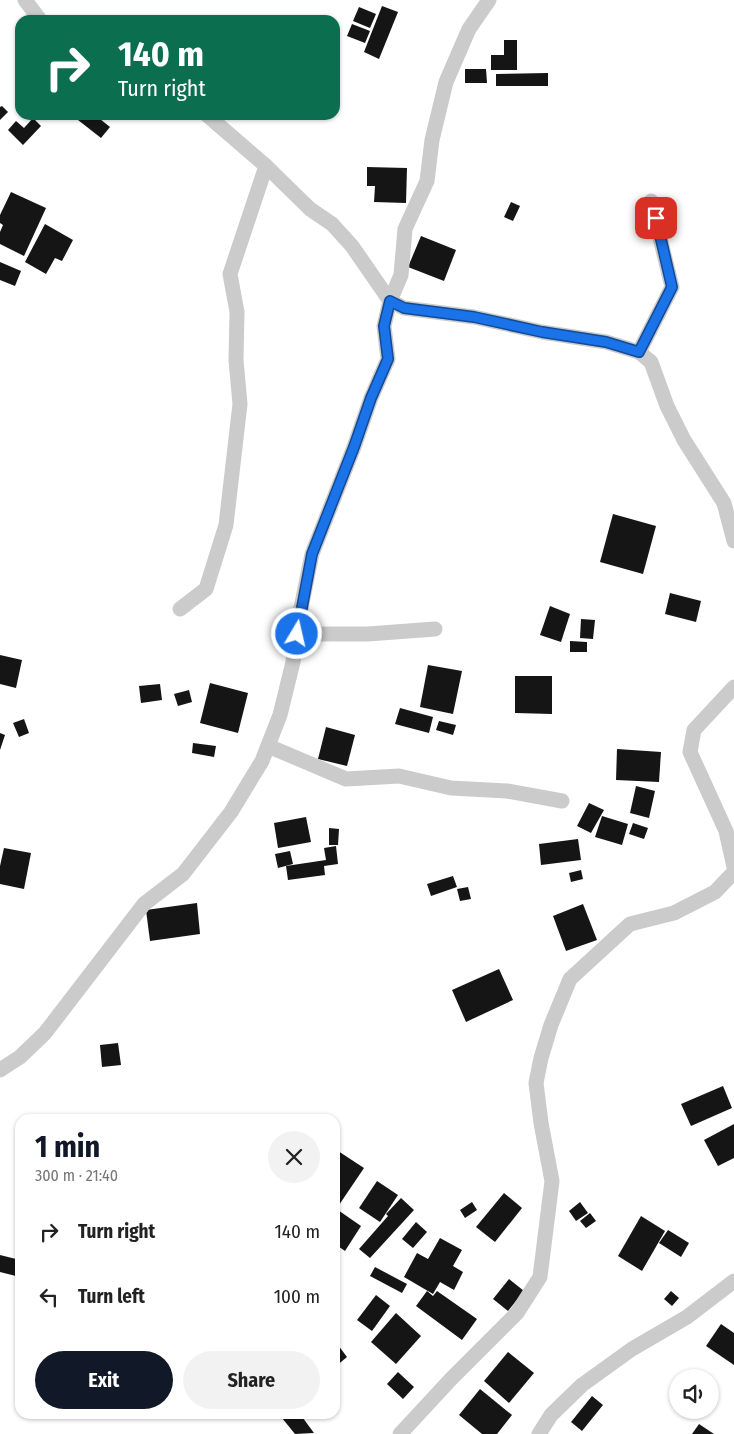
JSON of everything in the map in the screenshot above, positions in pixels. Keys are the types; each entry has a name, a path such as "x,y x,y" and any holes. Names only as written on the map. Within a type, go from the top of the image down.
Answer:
{"street":[{"path":"25,0 36,15"},
{"path":"0,1070 20,1056 45,1034 144,904 183,874 231,812 262,761 280,715 293,662 312,554 371,398 388,359 384,326 390,301 401,275 405,230 427,180 432,140 446,82 469,29 489,0"},
{"path":"212,120 266,166 310,209 332,224 352,246 390,301 404,308 474,317 542,332 606,342 639,352 651,362 667,406 680,432 731,516 734,541"},
{"path":"180,610 206,589 226,524 240,404 236,360 237,312 230,274 266,166"},
{"path":"639,352 672,287 651,201"},
{"path":"297,634 368,634 435,630"},
{"path":"734,687 694,730 690,752 726,831 734,868"},
{"path":"268,746 346,779 399,776 451,788 507,791 562,802"},
{"path":"400,1434 451,1379 517,1313 540,1277 552,1181 541,1123 536,1083 540,1058 570,979 630,924 674,913 715,892 734,872"},
{"path":"539,1434 551,1414 582,1385 632,1349 688,1317 734,1281"}],"building":[{"path":"382,6 398,12 379,59 364,52"},
{"path":"359,7 376,14 370,28 353,21"},
{"path":"352,24 370,31 365,43 347,36"},
{"path":"504,40 517,40 517,70 491,70 491,55 504,55"},
{"path":"465,69 486,69 487,83 465,83"},
{"path":"548,73 548,86 496,86 496,74"},
{"path":"2,106 8,112 0,120 0,107"},
{"path":"31,120 35,120 41,126 23,145 8,130 16,121 24,128"},
{"path":"78,120 101,120 110,127 101,138"},
{"path":"367,167 407,168 406,203 374,202 375,186 367,186"},
{"path":"11,192 46,208 24,256 0,244 0,232 3,225 0,223 0,215"},
{"path":"511,202 520,206 513,221 504,217"},
{"path":"45,224 73,240 62,261 55,258 46,274 25,262"},
{"path":"421,236 456,250 444,281 408,267"},
{"path":"0,262 21,271 15,286 0,280"},
{"path":"613,514 656,526 643,574 600,562"},
{"path":"670,593 701,601 696,622 665,614"},
{"path":"550,606 570,614 561,642 540,635"},
{"path":"581,619 595,620 593,639 580,638"},
{"path":"570,641 587,642 587,652 570,652"},
{"path":"0,655 22,660 16,688 0,684"},
{"path":"428,665 462,671 453,714 420,707"},
{"path":"515,676 552,676 552,714 515,713"},
{"path":"210,683 248,693 238,733 200,723"},
{"path":"160,684 162,700 141,703 139,686"},
{"path":"189,690 192,702 178,706 174,694"},
{"path":"400,708 433,717 429,733 395,724"},
{"path":"24,719 29,733 19,737 13,723"},
{"path":"439,721 456,725 453,735 436,730"},
{"path":"326,727 355,735 347,766 318,759"},
{"path":"0,733 5,735 0,750"},
{"path":"193,743 216,746 214,757 192,753"},
{"path":"617,749 661,752 659,782 616,780"},
{"path":"636,786 655,791 649,818 630,813"},
{"path":"589,803 604,810 591,833 577,826"},
{"path":"602,816 628,824 622,845 595,837"},
{"path":"306,817 311,842 278,848 274,823"},
{"path":"633,823 648,828 644,839 629,834"},
{"path":"329,828 339,829 338,845 329,845"},
{"path":"578,839 581,860 541,865 539,844"},
{"path":"336,846 338,864 324,866 325,875 288,880 286,866 326,860 324,848"},
{"path":"4,848 31,853 24,889 0,884 0,866"},
{"path":"290,851 293,864 278,868 275,854"},
{"path":"581,870 583,879 571,882 569,873"},
{"path":"453,876 457,887 431,896 427,884"},
{"path":"468,887 471,899 460,901 457,889"},
{"path":"197,903 200,934 150,941 146,910"},
{"path":"583,904 597,940 566,951 553,916"},
{"path":"499,969 513,1000 466,1022 452,990"},
{"path":"118,1043 121,1065 102,1067 100,1045"},
{"path":"723,1086 732,1108 691,1126 681,1104"},
{"path":"734,1124 734,1158 718,1166 704,1140"},
{"path":"340,1152 364,1168 340,1204"},
{"path":"377,1181 398,1195 380,1222 359,1208"},
{"path":"504,1193 522,1208 495,1242 476,1227"},
{"path":"401,1198 414,1210 370,1258 359,1249"},
{"path":"472,1202 477,1210 465,1218 460,1210"},
{"path":"580,1202 588,1213 576,1221 569,1211"},
{"path":"340,1211 361,1226 345,1251 340,1248"},
{"path":"590,1213 596,1221 586,1228 580,1221"},
{"path":"641,1216 665,1231 642,1271 618,1256"},
{"path":"416,1222 427,1232 413,1248 402,1239"},
{"path":"668,1230 689,1243 681,1257 659,1243"},
{"path":"440,1238 462,1250 453,1266 463,1272 454,1290 440,1282 433,1294 404,1277 417,1253 428,1259"},
{"path":"0,1255 15,1259 15,1276 0,1272"},
{"path":"375,1267 407,1284 402,1293 370,1276"},
{"path":"509,1279 524,1291 508,1311 493,1299"},
{"path":"427,1291 433,1296 437,1291 477,1319 462,1340 416,1306"},
{"path":"671,1291 679,1298 672,1306 664,1299"},
{"path":"376,1295 390,1306 372,1331 357,1320"},
{"path":"396,1313 421,1336 396,1364 371,1342"},
{"path":"721,1324 734,1333 734,1365 706,1346"},
{"path":"340,1348 347,1357 340,1363"},
{"path":"508,1352 534,1373 509,1403 484,1381"},
{"path":"398,1372 414,1387 403,1399 387,1384"},
{"path":"480,1389 512,1415 497,1434 482,1434 459,1415"},
{"path":"592,1396 603,1405 582,1431 571,1422"},
{"path":"283,1419 304,1419 314,1433 295,1434"},
{"path":"699,1424 714,1434 692,1434"}],"route":[{"path":"297,634 312,554 371,398 388,359 384,326 390,301 404,308 474,317 542,332 606,342 639,352 672,287 656,218"}]}
